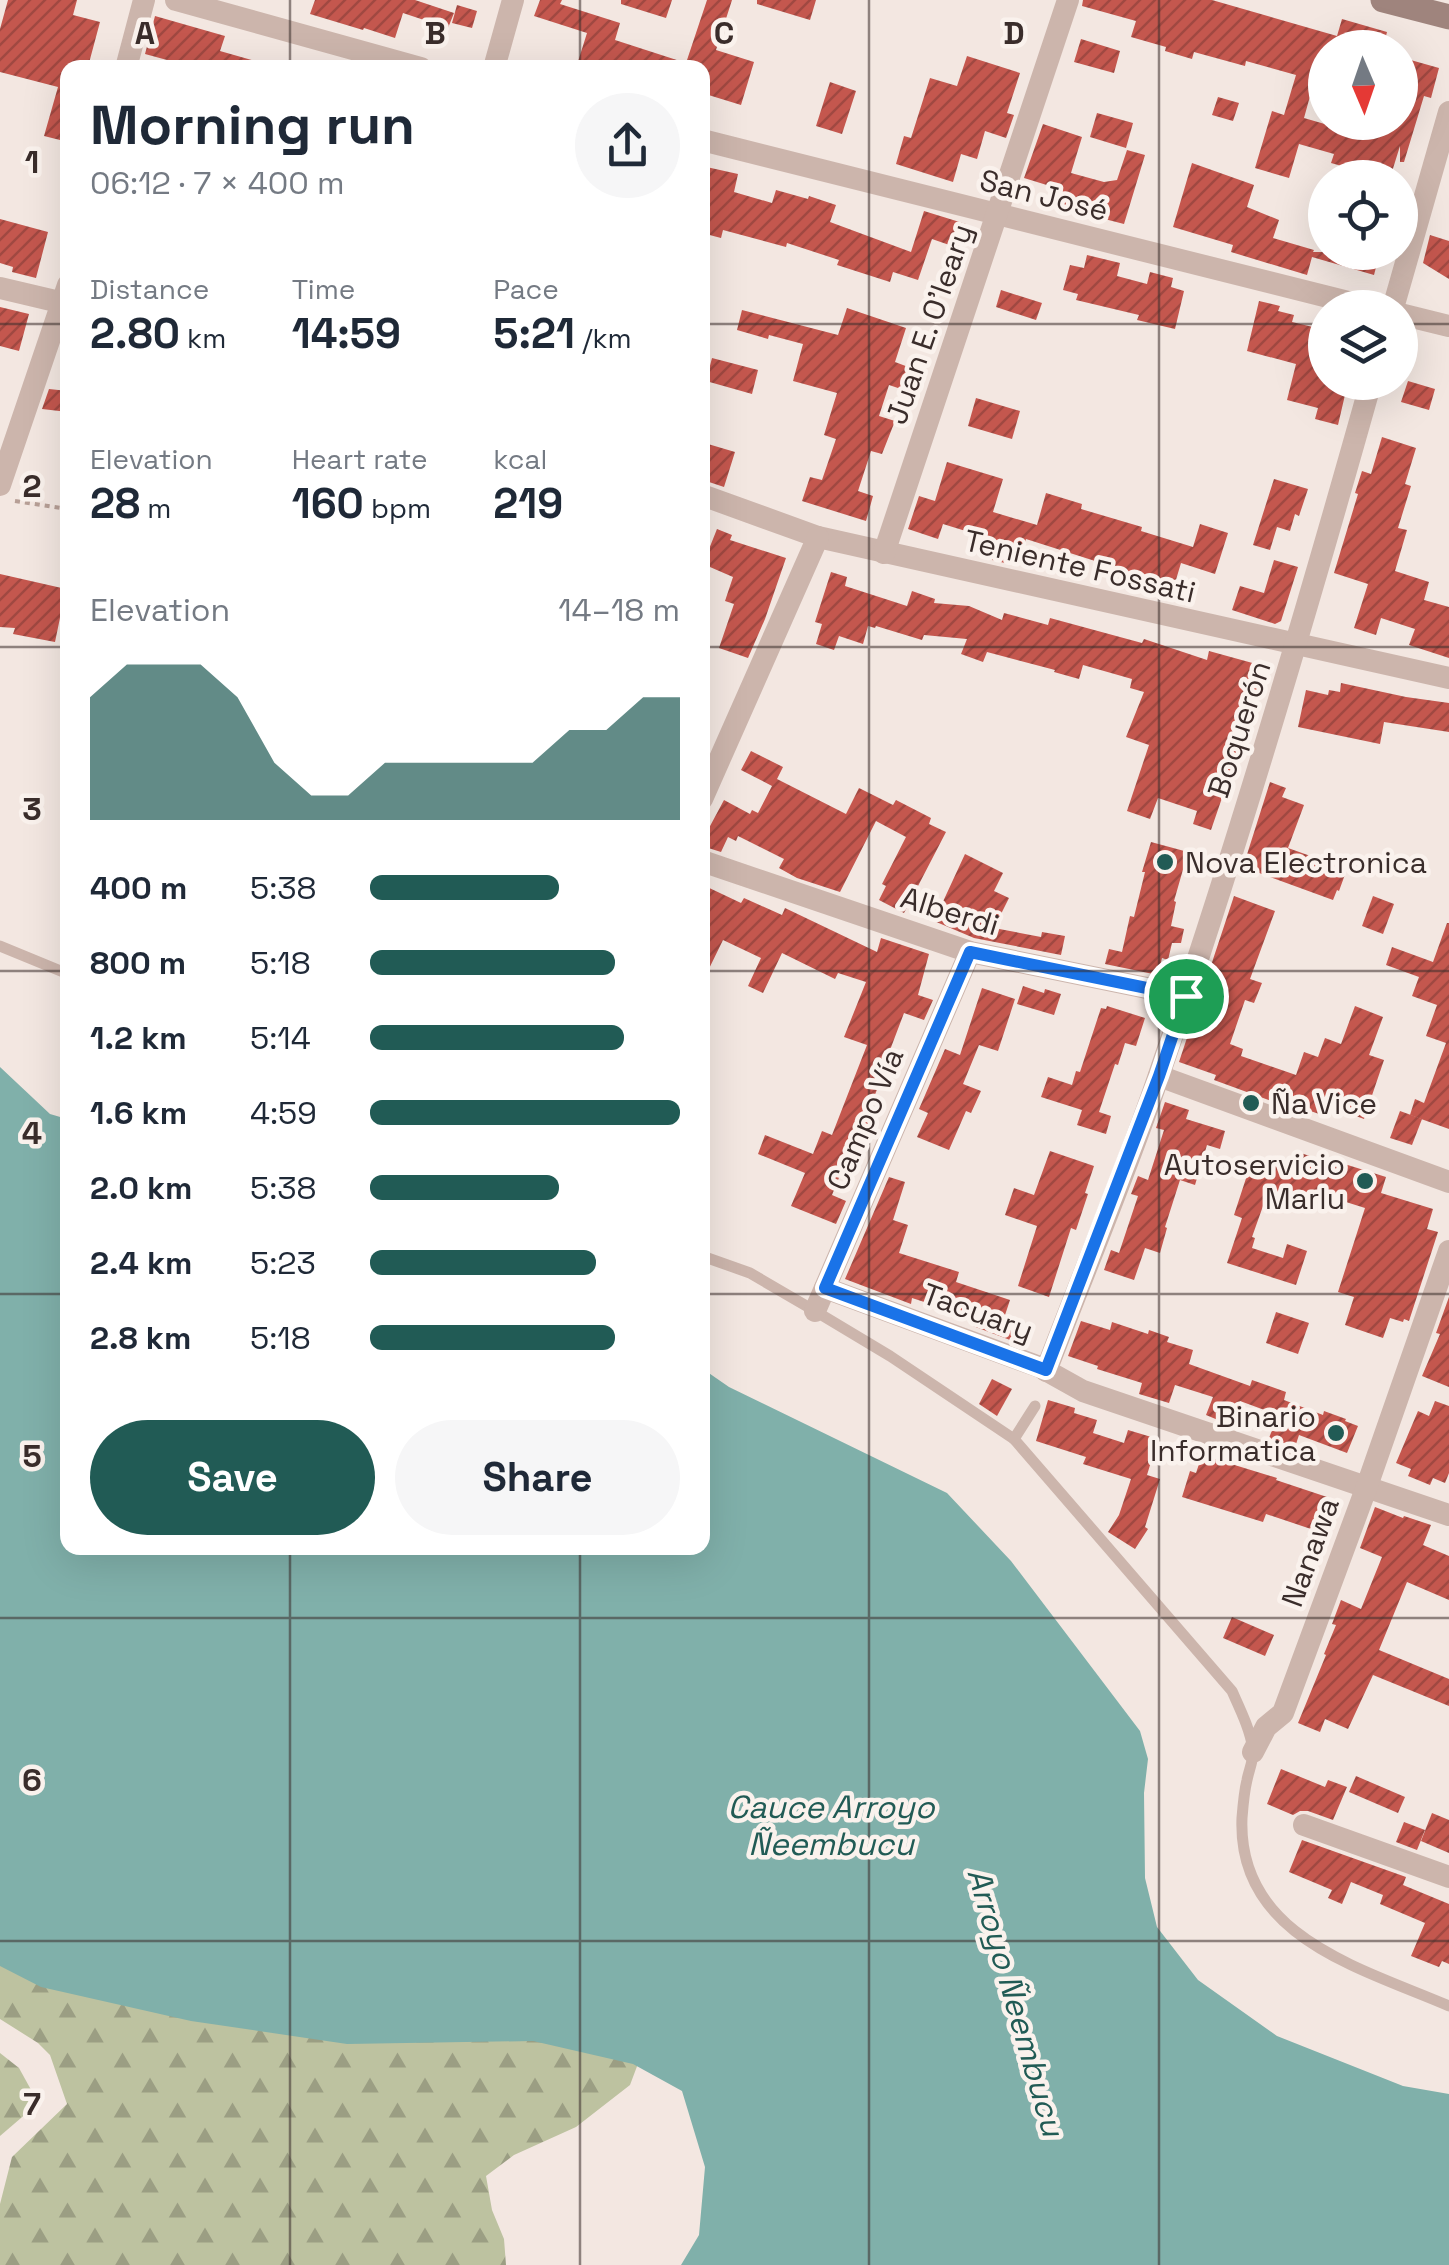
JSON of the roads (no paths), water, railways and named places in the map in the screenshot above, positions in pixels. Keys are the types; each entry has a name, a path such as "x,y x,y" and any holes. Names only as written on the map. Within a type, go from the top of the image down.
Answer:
{"street":[{"path":"128,60 144,0"},
{"path":"176,0 392,60"},
{"path":"496,60 512,0"},
{"name":"Juan E. O'leary","path":"884,553 1068,0"},
{"path":"1383,0 1449,17"},
{"path":"1398,290 1449,112"},
{"name":"San José","path":"710,142 1308,292"},
{"path":"0,288 60,296"},
{"path":"0,485 60,314"},
{"path":"1418,318 1449,326"},
{"name":"Boquerón","path":"1046,1370 1186,996 1297,645 1367,400"},
{"name":"Teniente Fossati","path":"710,498 818,537 1449,678"},
{"path":"710,781 818,537"},
{"name":"Alberdi","path":"710,864 970,952 1186,996"},
{"name":"Campo Vía","path":"815,1310 970,952"},
{"path":"1159,1076 1449,1182"},
{"name":"Nanawa","path":"1254,1752 1266,1727 1283,1713 1449,1251"},
{"name":"Tacuary","path":"825,1288 1046,1370 1083,1391 1449,1515"},
{"path":"1304,1825 1449,1877"}],"lane":[{"path":"0,946 60,971"},
{"path":"710,1259 750,1273 815,1310 1014,1439 1232,1691 1254,1752 1242,1820 1245,1862 1259,1895 1287,1925 1326,1953 1449,2006"},
{"path":"1014,1439 1035,1406"}],"water":[{"name":"Cauce Arroyo Ñeembucu","path":"0,1067 50,1114 60,1117 60,1555 710,1555 710,1374 729,1387 947,1493 1011,1561 1140,1731 1148,1759 1144,1793 1145,1878 1157,1927 1198,1980 1277,2036 1403,2086 1449,2094 1449,2265 681,2265 699,2235 705,2167 682,2091 633,2064 533,2041 347,2044 191,2021 41,1987 0,1966"}],"place":[{"name":"Nova Electronica","path":"1165,862"},
{"name":"Ña Vice","path":"1251,1103"},
{"name":"Autoservicio Marlu","path":"1365,1181"},
{"name":"Binario Informatica","path":"1336,1433"}],"water label":[{"name":"Arroyo Ñeembucu","path":"1016,2002"}]}
